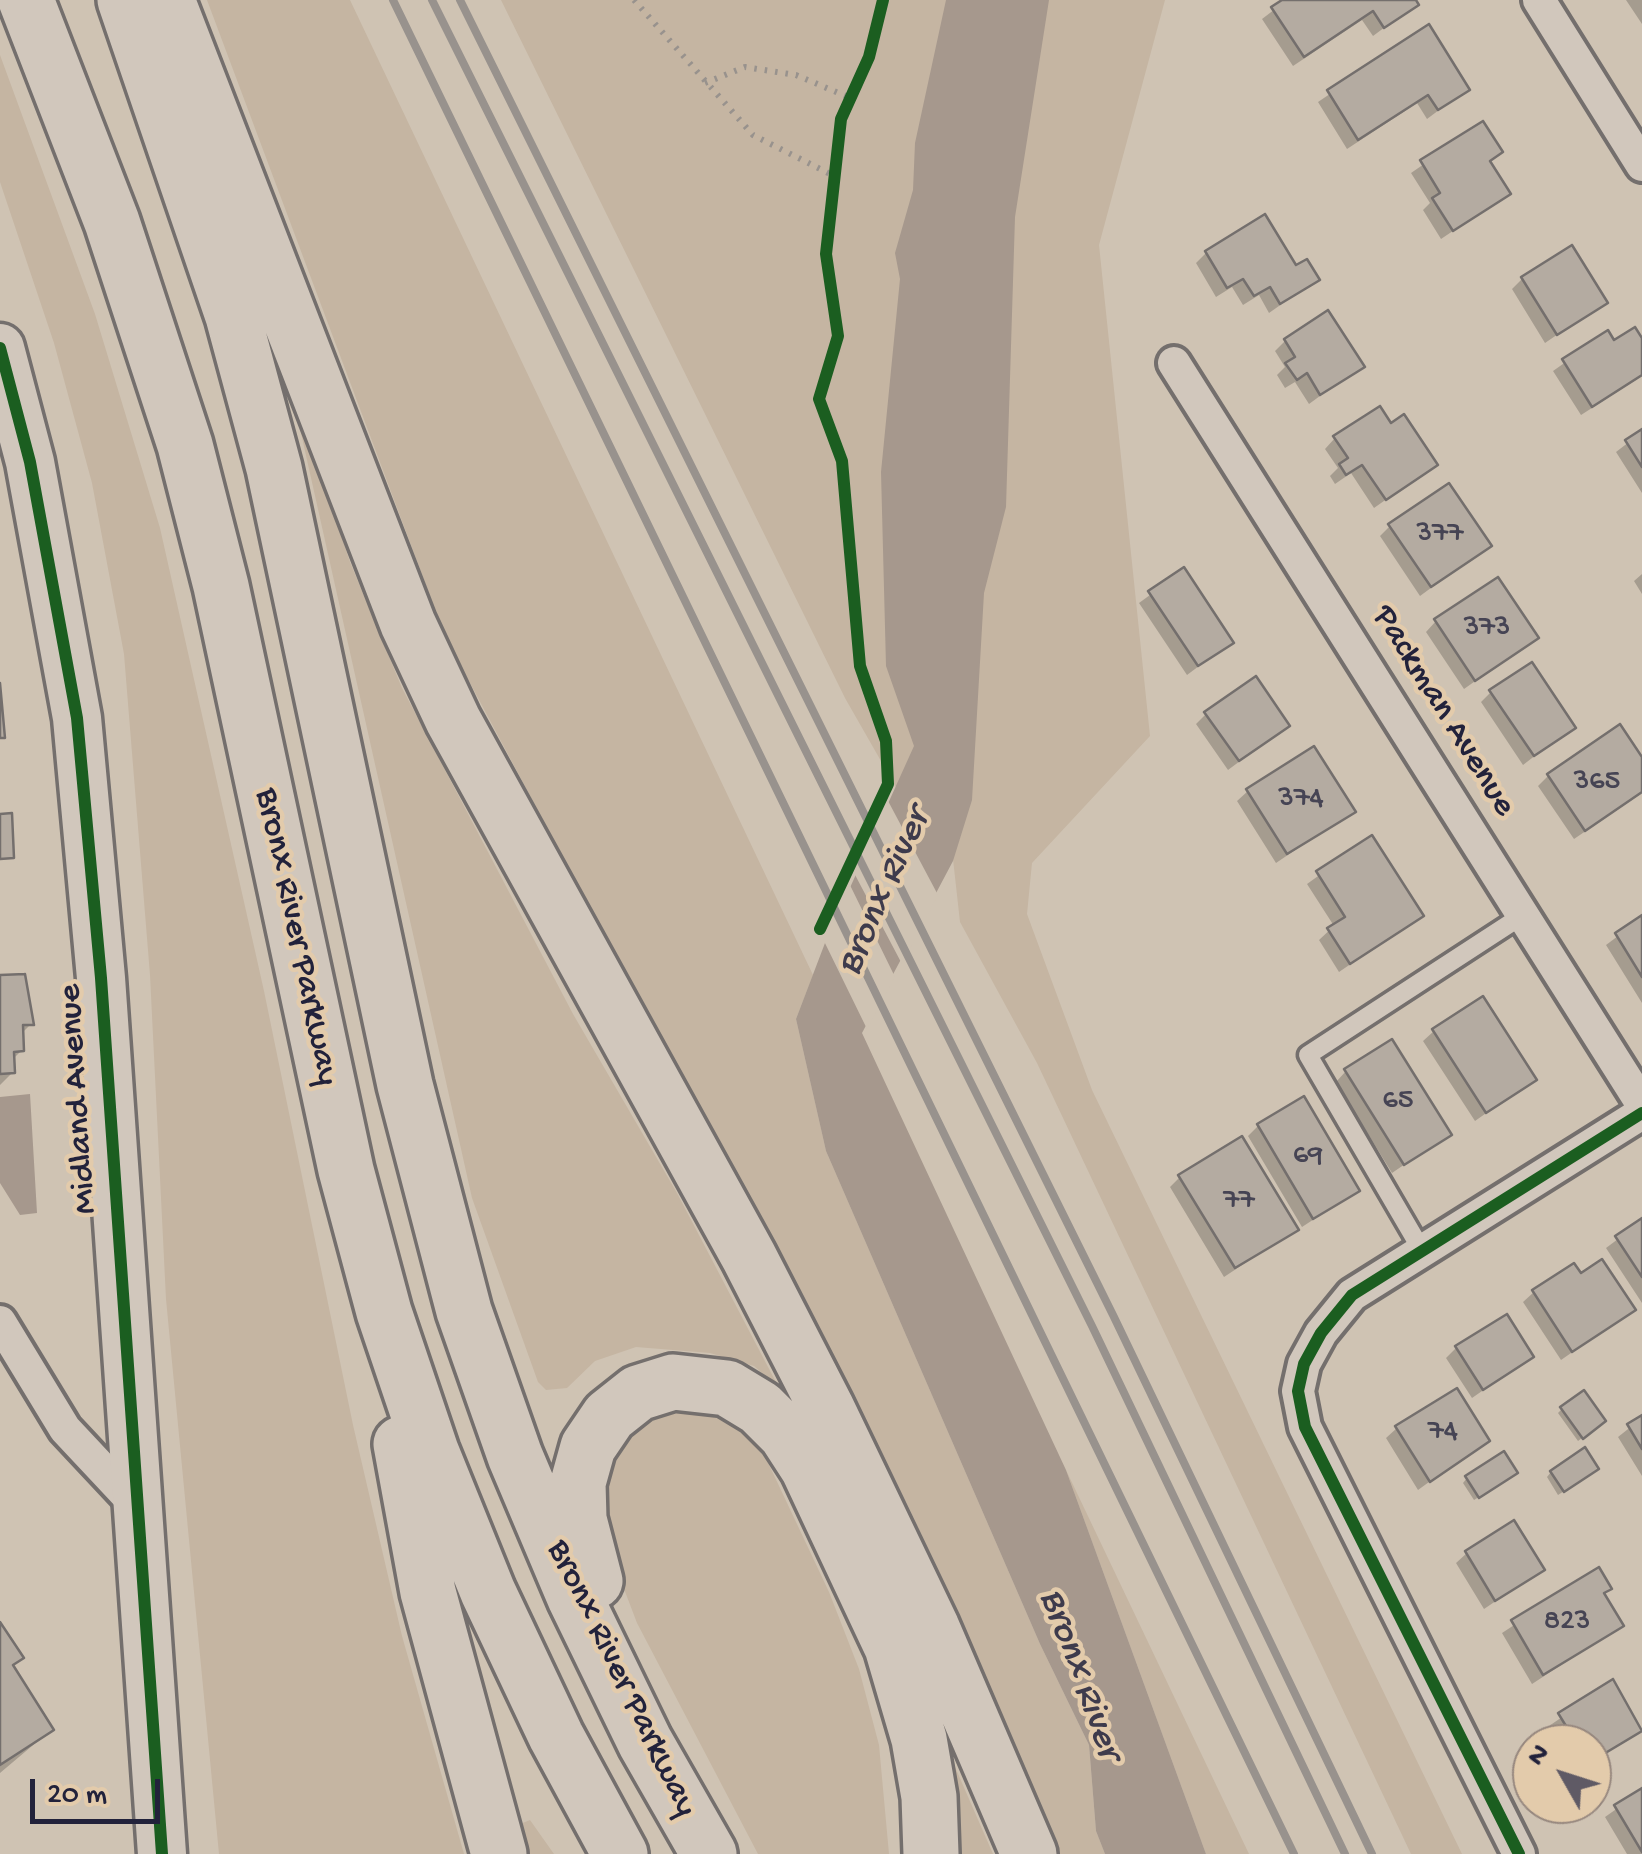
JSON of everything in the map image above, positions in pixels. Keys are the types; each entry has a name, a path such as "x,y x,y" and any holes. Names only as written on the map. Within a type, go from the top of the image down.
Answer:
{"highway":[{"name":"Bronx River Parkway","path":"26,0 112,222 185,445 221,586 363,1240 402,1367 458,1523 548,1719 620,1854"},
{"name":"Bronx River Parkway","path":"125,0 233,316 274,468 405,1085 464,1310 543,1525 645,1742 709,1854"},
{"path":"166,0 408,624 453,720 750,1257 932,1628 1030,1854"},
{"path":"363,1240 428,1592 499,1854"},
{"path":"645,1742 584,1542 578,1483 597,1432 622,1404 654,1387 690,1381 726,1388 760,1408 798,1450 826,1504 868,1589 902,1676 925,1768 932,1854"}],"street":[{"path":"1539,0 1642,164"},
{"name":"Midland Avenue","path":"0,348 30,462 77,718 101,978 162,1854"},
{"name":"Packman Avenue","path":"1174,363 1642,1104"},
{"path":"1519,1854 1305,1427 1298,1391 1304,1364 1320,1334 1352,1295 1642,1113"},
{"path":"0,1322 65,1430 139,1508"}],"lane":[{"path":"1421,1249 1308,1055 1523,915"}],"path":[{"path":"634,0 683,51 705,83 752,135 836,177"},
{"path":"705,83 745,67 796,75 849,96"},
{"path":"834,194 837,157"}],"shaded area":[{"path":"207,0 350,0 813,975 796,1019 826,1151 1040,1644 1089,1745 1096,1831 1105,1854 1055,1854 973,1647 908,1506 445,636"},
{"path":"501,0 1165,0 1099,245 1150,736 1032,863 1027,914 1092,1090 1462,1854 1411,1854 1037,1063 960,922 953,859 901,778 897,789 845,698"},
{"path":"0,55 95,314 160,528 264,991 353,1425 402,1636 464,1854 219,1854 166,1299 150,975 124,654 92,483 54,343 0,182"},
{"path":"286,366 350,562 402,688 573,1014 677,1193 779,1388 754,1366 710,1353 636,1347 595,1361 567,1388 546,1390 538,1382 472,1198"},
{"path":"697,1411 732,1423 763,1452 829,1592 859,1669 879,1745 889,1854 758,1854 637,1623 602,1531 600,1495 610,1456 637,1427 664,1414"},
{"path":"1066,1470 1249,1854 1206,1854"},
{"path":"938,1728 993,1854 951,1854"},
{"path":"530,1820 554,1854 519,1854 513,1827"}],"water":[{"name":"Bronx River","path":"946,0 1049,0 1015,217 1006,507 984,593 972,800 953,861 862,1033 1066,1470 1206,1854 1105,1854 1096,1831 1089,1745 1040,1644 826,1151 796,1019 825,943 914,746 886,666 881,472 900,279 895,253 913,190 915,143"},
{"path":"30,1094 37,1213 20,1215 0,1183 0,1097"}],"pier":[{"path":"887,799 938,895 902,964 853,871"},
{"path":"848,881 895,977 867,1029 822,937"}],"building":[{"path":"1282,0 1416,0 1419,5 1384,28 1373,11 1304,57 1271,7"},
{"path":"1429,24 1470,90 1438,110 1428,95 1358,140 1327,90"},
{"path":"1483,121 1503,152 1490,161 1511,194 1453,231 1432,198 1440,193 1420,160"},
{"path":"1265,214 1296,265 1307,259 1320,280 1280,304 1270,287 1254,296 1243,279 1227,288 1205,251"},
{"path":"1572,245 1608,303 1557,335 1521,277"},
{"path":"1328,310 1365,367 1320,395 1307,373 1297,380 1285,363 1295,357 1284,339"},
{"path":"1635,327 1642,338 1642,375 1592,407 1562,359 1608,330 1614,340"},
{"path":"1380,406 1391,423 1404,414 1438,465 1386,500 1362,465 1346,475 1339,464 1348,458 1333,436"},
{"path":"1642,429 1642,467 1625,440"},
{"path":"1449,483 1492,546 1431,587 1388,524"},
{"path":"1184,567 1234,643 1198,666 1148,591"},
{"path":"1498,577 1539,638 1475,681 1434,619"},
{"path":"1532,662 1576,728 1534,756 1489,690"},
{"path":"1256,676 1290,726 1239,761 1204,712"},
{"path":"0,683 5,738 0,738"},
{"path":"1620,724 1642,757 1642,792 1585,831 1547,774"},
{"path":"1314,746 1356,812 1287,854 1246,789"},
{"path":"12,813 14,858 0,859 0,814"},
{"path":"1372,835 1424,916 1350,964 1327,928 1345,917 1316,871"},
{"path":"1642,915 1642,977 1615,933"},
{"path":"25,974 34,1025 23,1025 24,1051 14,1052 15,1073 0,1074 0,975"},
{"path":"1483,996 1537,1080 1486,1113 1432,1029"},
{"path":"1392,1039 1452,1135 1404,1165 1344,1069"},
{"path":"1304,1096 1360,1191 1313,1219 1257,1124"},
{"path":"1242,1136 1299,1230 1235,1268 1178,1175"},
{"path":"1642,1218 1642,1277 1615,1236"},
{"path":"1602,1259 1636,1310 1572,1352 1532,1290 1574,1263 1581,1273"},
{"path":"1507,1314 1534,1357 1483,1390 1455,1346"},
{"path":"1457,1388 1490,1441 1430,1482 1395,1426"},
{"path":"1584,1390 1606,1421 1583,1439 1560,1407"},
{"path":"1642,1415 1642,1449 1627,1424"},
{"path":"1585,1447 1599,1469 1564,1492 1550,1471"},
{"path":"1504,1451 1518,1473 1479,1498 1465,1476"},
{"path":"1514,1520 1545,1570 1495,1601 1465,1551"},
{"path":"1599,1567 1612,1589 1604,1593 1624,1626 1543,1675 1511,1620"},
{"path":"0,1622 24,1658 13,1665 54,1730 0,1765"},
{"path":"1613,1679 1642,1731 1612,1749 1612,1724 1565,1724 1558,1713"},
{"path":"1642,1788 1642,1852 1614,1805"}],"railway":[{"path":"393,0 1294,1854"},
{"path":"432,0 1092,1326 1345,1854"},
{"path":"460,0 1113,1315 1372,1854"}],"cycle path":[{"path":"820,929 888,784 886,741 860,666 842,461 819,399 838,336 826,254 841,119 869,57 883,0"},
{"path":"0,348 30,462 77,718 101,978 162,1854"},
{"path":"1519,1854 1305,1427 1298,1391 1304,1364 1321,1333 1352,1295 1642,1113"}]}
